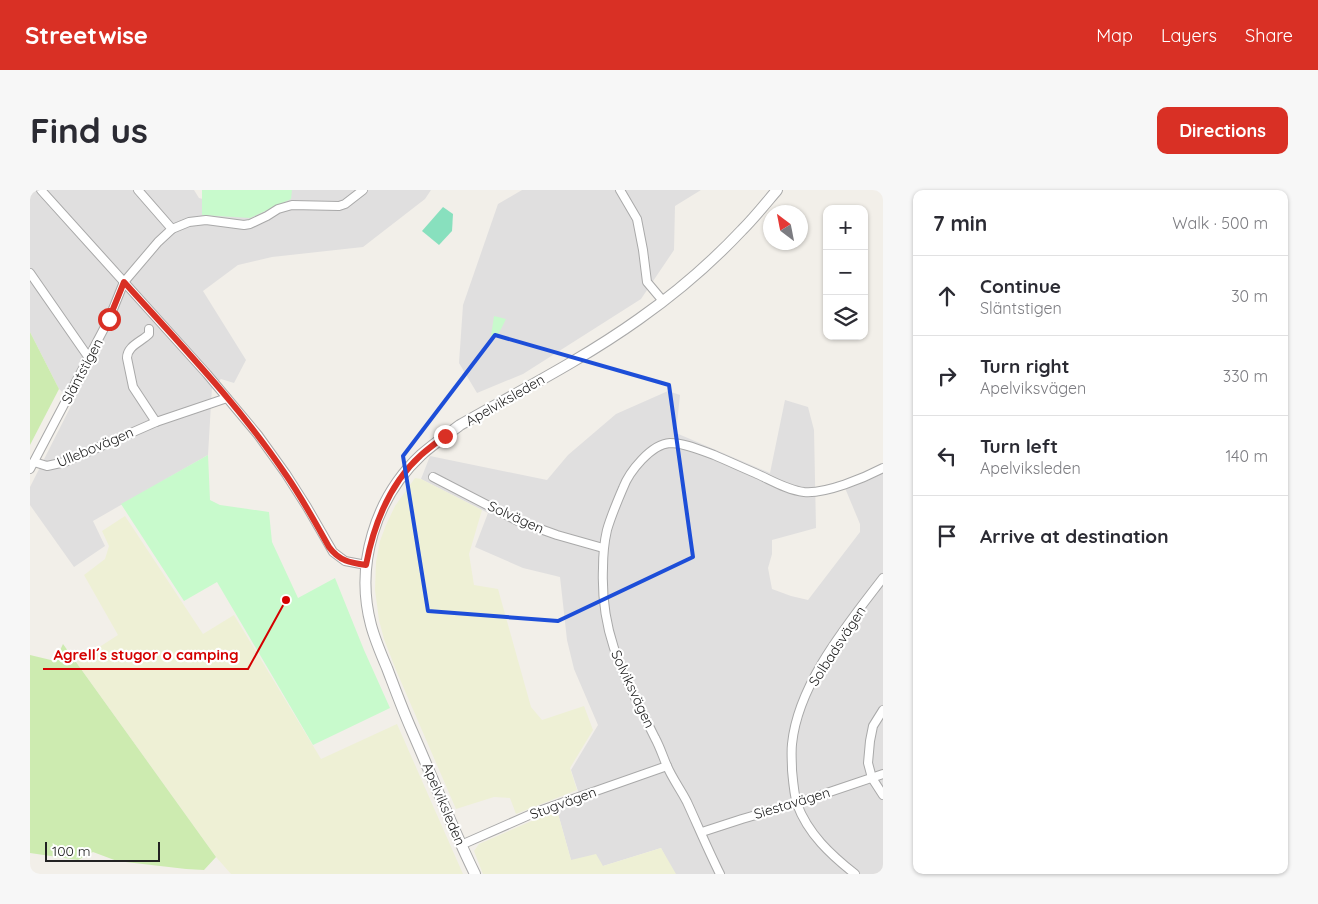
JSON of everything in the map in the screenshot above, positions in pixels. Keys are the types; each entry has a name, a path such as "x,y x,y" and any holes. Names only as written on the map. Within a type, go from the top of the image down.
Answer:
{"street":[{"path":"41,190 207,374 258,436 286,474 333,552 345,561 366,565"},
{"path":"138,190 172,229"},
{"name":"Släntstigen","path":"32,466 109,319 124,282 158,242 172,229 198,220 250,224 292,204 339,206 345,204 363,190"},
{"path":"620,190 637,219 644,250 647,282 656,290 663,301"},
{"name":"Apelviksleden","path":"475,874 460,845 403,710 371,625 366,593 366,565 373,534 382,510 398,481 421,455 460,426 590,351 639,319 708,263 743,230 777,190"},
{"path":"30,273 89,358"},
{"path":"149,330 149,334 129,350 127,358 133,387 156,422"},
{"name":"Ullebovägen","path":"32,466 47,466 65,462 156,422 227,398"},
{"name":"Solviksvägen","path":"720,874 702,832 667,766 611,643 602,592 604,548 607,531 626,480 638,464 657,448 670,443 682,444 730,462 768,480 807,492 847,484 883,468"},
{"name":"Solvägen","path":"433,477 518,520 557,535 604,548"},
{"name":"Solbadsvägen","path":"855,874 823,847 812,833 797,803 793,777 792,745 796,723 808,689 828,655 883,578"},
{"path":"883,710 874,726 870,741 868,763 872,778 883,796"},
{"name":"Stugvägen","path":"460,845 536,812 667,766"},
{"name":"Siestavägen","path":"702,832 883,774"}],"highlighted area":[{"path":"495,335 669,385 693,557 558,621 428,611 403,456"}],"shaded area":[{"path":"30,190 194,190 199,198 244,210 274,190 431,190 425,199 363,247 272,257 238,265 203,291 246,360 234,383 221,379 212,387 208,455 93,521 105,546 74,567 30,505 30,487 73,402 59,389 30,332"},
{"path":"522,190 701,190 675,206 674,250 641,299 523,374 477,393 459,363 463,305 498,204"},
{"path":"668,391 680,395 676,433 770,473 785,400 808,407 814,430 816,528 772,540 772,554 768,568 772,589 808,600 860,532 860,524 845,488 867,481 883,472 883,874 674,874 661,848 603,866 571,860 557,810 579,794 571,770 598,725 574,669 567,640 560,577 523,568 475,547 488,513 421,479 430,456 547,480 568,455 616,414"}],"green space":[{"path":"202,190 292,190 291,199 250,218 202,215"},
{"path":"443,207 453,214 452,231 439,245 422,231"},
{"path":"494,316 506,319 497,337 491,336"},
{"path":"30,332 59,389 30,445"},
{"path":"208,455 210,500 220,505 269,512 272,542 298,598 335,578 390,708 313,745 217,582 184,601 121,504"},
{"path":"415,478 421,479 482,510 469,554 474,585 498,589 531,707 542,720 584,706 593,730 570,768 577,790 516,814 510,798 494,797 456,809 384,639 375,590 376,562 380,541 395,506"},
{"path":"125,516 203,634 234,615 321,759 397,724 463,874 231,874 216,857 76,662 118,635 84,575 105,559 109,546 102,531"},
{"path":"63,644 216,857 204,870 117,861 93,852 78,860 30,853 30,655 55,661"},
{"path":"557,810 571,860 596,854 603,866 661,848 676,874 483,874 474,851 479,844"}],"place":[{"name":"Agrell´s stugor o camping","path":"286,600"}],"route":[{"path":"109,319 124,282 207,374 258,436 286,474 329,547 342,560 366,565 377,520 392,490 421,455 445,436"}]}
